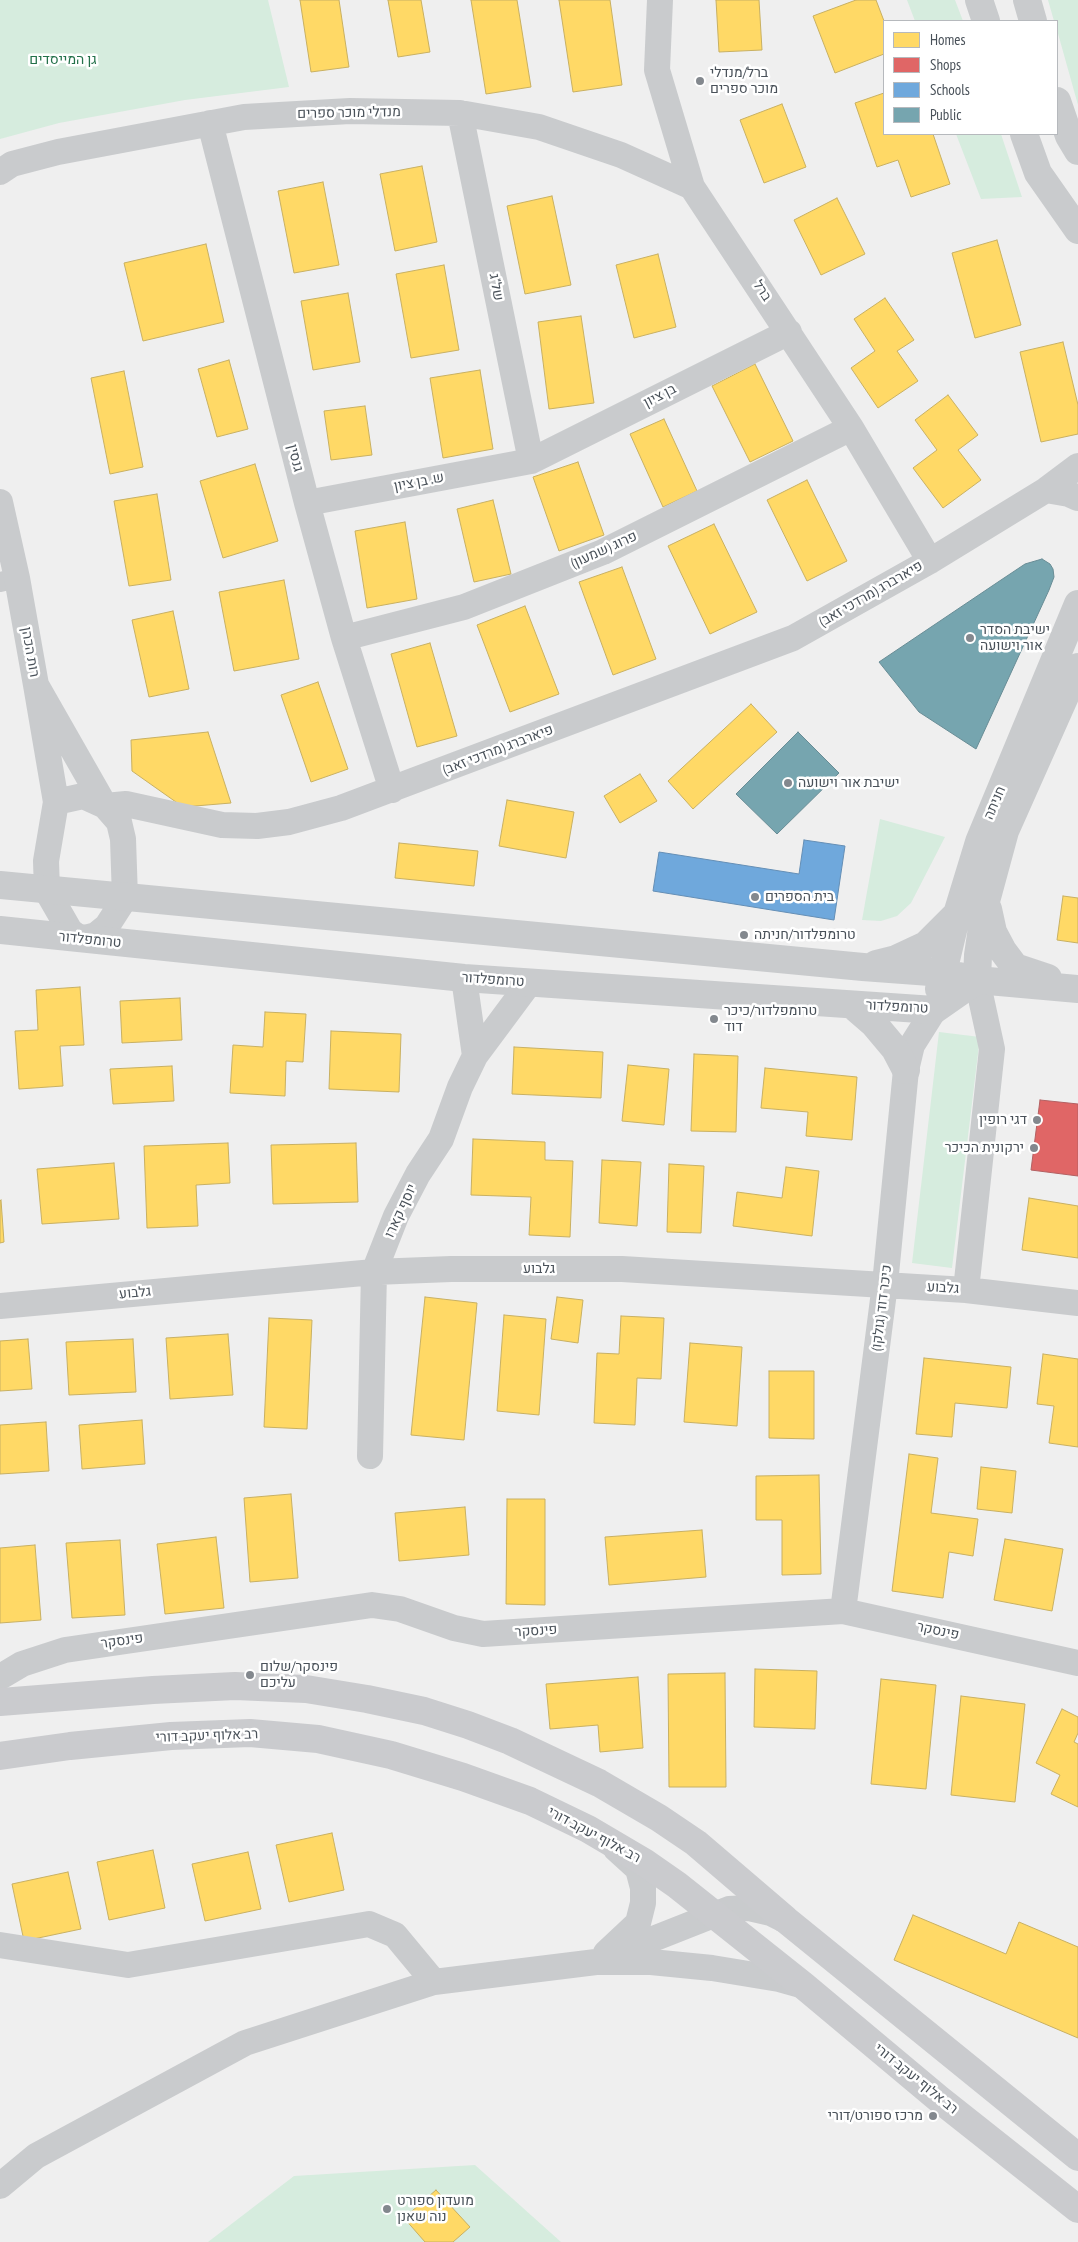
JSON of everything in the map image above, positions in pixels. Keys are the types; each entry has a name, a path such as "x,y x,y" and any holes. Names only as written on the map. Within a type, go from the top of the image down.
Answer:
{"main road":[{"path":"0,1702 153,1690 235,1686 306,1689 424,1711 510,1741 599,1783 660,1818 696,1843 786,1920 1078,2157"},
{"name":"רב אלוף יעקב דורי","path":"0,1756 70,1746 171,1736 250,1733 318,1738 391,1755 463,1777 530,1801 608,1841 644,1862 715,1914 939,2099 1078,2209"}],"street":[{"name":"ברל","path":"660,0 656,70 692,187 851,428 930,561"},
{"path":"979,0 986,20"},
{"path":"1027,0 1032,20"},
{"path":"1058,104 1069,136 1078,151"},
{"name":"מנדלי מוכר ספרים","path":"0,172 12,164 58,152 244,117 350,111 460,113 539,127 621,155 692,187"},
{"name":"של\"ג","path":"460,113 531,461"},
{"name":"גנסין","path":"210,123 307,504 344,638 392,790"},
{"path":"1024,135 1038,173 1078,230"},
{"name":"בן ציון","path":"531,461 789,332"},
{"name":"פרוג (שמעון)","path":"344,638 464,607 603,552 851,428"},
{"name":"ש. בן ציון","path":"307,504 531,461"},
{"name":"פיארברג (מרדכי זאב)","path":"56,802 83,796 105,806 126,804 222,825 257,826 289,822 332,810 392,790 794,638 930,561 1046,490 1078,466"},
{"path":"1046,490 1069,494 1078,498"},
{"name":"רות הכהן","path":"0,502 9,580 36,686 56,802"},
{"name":"חניתה","path":"934,1010 957,914 979,842 1078,604"},
{"name":"חניתה","path":"977,980 978,955 986,901 1005,831 1078,667"},
{"path":"36,686 105,806 119,822 123,840 125,898 107,926 96,935 81,940 70,931 47,891 46,861 56,802"},
{"path":"0,885 47,891 862,967 944,973 977,980 1078,988"},
{"path":"986,901 993,932 1003,951 1015,967 1078,988"},
{"path":"862,967 896,959 914,952 926,945 957,914"},
{"name":"טרומפלדור","path":"0,930 81,940 464,978 934,1010 977,980"},
{"path":"464,978 475,1056"},
{"path":"966,1290 992,1049 977,980"},
{"name":"יוסף קארו","path":"370,1456 374,1272 396,1216 418,1174 441,1139 460,1087 475,1056 530,982"},
{"path":"852,1005 874,1024 895,1049 906,1070"},
{"name":"כיכר דוד (גולקו)","path":"843,1611 885,1284 906,1070 912,1046 934,1010"},
{"name":"גלבוע","path":"0,1306 374,1272 451,1268 622,1268 966,1290 1078,1303"},
{"name":"פינסקר","path":"0,1677 30,1661 65,1650 372,1605 400,1609 454,1628 483,1634 843,1611 1078,1663"},
{"path":"596,1962 638,1923 643,1903 643,1888 638,1869 608,1841"},
{"path":"596,1962 682,1930 729,1909 750,1908 771,1913 786,1920"},
{"path":"0,1945 128,1965 369,1924 395,1935 434,1982"},
{"path":"0,2186 36,2156 245,2043 434,1982 596,1962 651,1962 712,1968 779,1979 804,1986"}],"green space":[{"name":"גן המייסדים","path":"0,0 268,0 289,87 185,100 59,123 0,139"},
{"path":"907,0 955,0 963,20 915,20"},
{"path":"1048,0 1078,0 1078,105 1058,34 1058,20 1054,20"},
{"path":"956,135 1001,135 1022,197 981,199"},
{"path":"880,819 945,837 911,903 897,916 881,921 862,920"},
{"path":"939,1032 980,1037 952,1268 912,1263"},
{"name":"מועדון ספורט נוה שאנן","path":"475,2165 561,2242 208,2242 294,2176"}],"building: Homes":[{"path":"300,0 339,0 349,67 311,72"},
{"path":"388,0 421,0 430,52 398,57"},
{"path":"471,0 517,0 531,87 486,94"},
{"path":"559,0 610,0 622,85 573,92"},
{"path":"716,0 759,0 762,50 719,52"},
{"path":"856,0 876,0 884,20 883,54 835,73 813,16"},
{"path":"883,93 883,135 933,135 950,184 911,197 898,160 877,167 855,103"},
{"path":"782,104 806,167 764,183 740,120"},
{"path":"422,166 437,242 395,251 380,174"},
{"path":"323,182 339,265 294,273 278,191"},
{"path":"552,196 571,285 525,294 507,206"},
{"path":"837,198 865,254 821,275 794,220"},
{"path":"997,240 1021,325 975,338 952,253"},
{"path":"206,244 224,322 143,341 124,263"},
{"path":"658,254 676,327 634,338 616,265"},
{"path":"444,265 459,350 411,358 396,274"},
{"path":"348,293 360,362 313,370 301,301"},
{"path":"885,298 914,340 897,351 918,381 878,408 851,368 875,351 854,319"},
{"path":"581,316 594,403 549,409 538,322"},
{"path":"1063,342 1078,405 1078,434 1041,442 1020,352"},
{"path":"229,360 248,429 217,437 198,369"},
{"path":"755,364 793,441 750,462 712,386"},
{"path":"480,370 493,449 443,458 430,378"},
{"path":"124,371 143,467 110,474 91,378"},
{"path":"948,395 978,435 958,450 981,480 943,508 913,468 937,450 915,420"},
{"path":"365,406 372,455 331,460 324,411"},
{"path":"664,419 697,491 663,507 630,434"},
{"path":"578,462 604,535 559,551 533,477"},
{"path":"255,464 278,541 223,558 200,481"},
{"path":"807,480 847,561 807,581 767,500"},
{"path":"157,494 171,580 129,586 114,501"},
{"path":"493,500 511,574 474,582 457,509"},
{"path":"405,522 417,599 367,608 355,531"},
{"path":"714,524 757,612 710,634 668,546"},
{"path":"622,567 656,659 613,675 579,582"},
{"path":"284,580 299,659 234,671 219,592"},
{"path":"525,606 559,694 510,712 477,625"},
{"path":"173,611 189,689 149,697 132,620"},
{"path":"430,643 457,736 417,747 391,654"},
{"path":"318,682 348,769 311,782 281,695"},
{"path":"751,704 777,732 693,809 668,781"},
{"path":"208,732 231,803 183,807 132,771 131,740"},
{"path":"640,774 657,801 620,823 604,796"},
{"path":"507,800 574,812 566,858 499,846"},
{"path":"399,843 478,851 474,886 395,878"},
{"path":"1063,896 1078,898 1078,943 1057,940"},
{"path":"80,987 84,1045 60,1046 63,1086 19,1089 15,1031 38,1030 36,990"},
{"path":"180,998 182,1040 122,1043 120,1001"},
{"path":"265,1012 306,1014 303,1062 286,1061 285,1096 230,1093 233,1045 263,1047"},
{"path":"331,1031 401,1034 399,1092 329,1089"},
{"path":"514,1047 603,1052 601,1098 512,1094"},
{"path":"694,1054 738,1056 736,1132 691,1131"},
{"path":"628,1065 669,1069 664,1125 622,1121"},
{"path":"172,1066 174,1101 113,1104 110,1069"},
{"path":"765,1068 857,1077 852,1140 806,1136 808,1112 761,1108"},
{"path":"473,1139 545,1142 545,1160 573,1161 570,1237 529,1235 531,1197 471,1195"},
{"path":"228,1143 230,1183 196,1185 198,1226 147,1228 144,1146"},
{"path":"356,1143 358,1202 273,1204 271,1145"},
{"path":"602,1160 641,1162 637,1226 599,1223"},
{"path":"114,1163 119,1219 42,1224 37,1169"},
{"path":"669,1164 704,1166 701,1233 667,1232"},
{"path":"786,1167 819,1171 812,1236 733,1226 737,1192 782,1198"},
{"path":"1029,1198 1078,1206 1078,1258 1022,1250"},
{"path":"0,1201 4,1242 0,1243"},
{"path":"425,1297 477,1303 464,1440 411,1435"},
{"path":"557,1297 583,1300 578,1343 551,1339"},
{"path":"504,1315 546,1319 539,1415 497,1411"},
{"path":"621,1316 664,1318 661,1379 637,1378 635,1425 594,1423 597,1353 619,1354"},
{"path":"269,1318 312,1320 307,1429 264,1427"},
{"path":"228,1334 233,1395 170,1399 166,1338"},
{"path":"28,1339 32,1389 0,1391 0,1341"},
{"path":"133,1339 136,1392 69,1395 66,1342"},
{"path":"690,1343 742,1347 737,1426 684,1422"},
{"path":"1043,1354 1078,1359 1078,1447 1049,1443 1054,1406 1037,1404"},
{"path":"924,1358 1011,1367 1007,1408 955,1403 952,1437 916,1434"},
{"path":"769,1371 814,1371 814,1439 769,1438"},
{"path":"142,1420 145,1464 82,1469 79,1425"},
{"path":"46,1422 49,1471 0,1474 0,1425"},
{"path":"909,1454 938,1458 931,1513 978,1519 973,1556 949,1552 943,1598 892,1591"},
{"path":"981,1467 1016,1471 1012,1513 977,1509"},
{"path":"819,1475 821,1574 782,1575 782,1520 756,1520 756,1476"},
{"path":"291,1494 298,1578 250,1582 244,1498"},
{"path":"507,1499 545,1499 545,1605 506,1604"},
{"path":"465,1507 469,1555 399,1561 395,1513"},
{"path":"702,1530 706,1577 609,1585 605,1537"},
{"path":"216,1537 224,1608 165,1614 157,1544"},
{"path":"1005,1539 1063,1549 1052,1611 994,1600"},
{"path":"120,1540 125,1615 72,1618 66,1543"},
{"path":"35,1545 41,1620 0,1623 0,1548"},
{"path":"755,1669 817,1671 815,1729 754,1727"},
{"path":"725,1673 726,1787 669,1787 668,1674"},
{"path":"638,1677 643,1748 600,1752 598,1725 550,1729 546,1684"},
{"path":"881,1679 936,1685 926,1789 871,1784"},
{"path":"961,1696 1025,1704 1015,1802 951,1795"},
{"path":"1062,1709 1078,1717 1078,1733 1074,1742 1078,1744 1078,1807 1051,1794 1060,1775 1036,1763"},
{"path":"332,1833 344,1890 289,1902 276,1845"},
{"path":"153,1850 165,1908 109,1920 97,1862"},
{"path":"248,1852 261,1909 205,1921 192,1864"},
{"path":"68,1872 81,1929 24,1941 12,1884"},
{"path":"913,1915 1006,1954 1019,1922 1078,1947 1078,2038 894,1960"},
{"path":"436,2190 470,2227 453,2242 425,2242 404,2218"}],"building: Shops":[{"path":"1040,1100 1078,1104 1078,1176 1031,1170"}],"building: Schools":[{"path":"804,840 845,846 834,920 653,891 659,852 799,874"}],"building: Public":[{"name":"ישיבת הסדר אור וישועה","path":"1042,559 1050,564 1054,577 976,749 919,712 879,662 1025,564"},
{"name":"ישיבת אור וישועה","path":"798,732 839,773 777,834 736,794"}],"place":[{"name":"ברל/מנדלי מוכר ספרים","path":"700,81"},
{"name":"ישיבת הסדר אור וישועה","path":"970,638"},
{"name":"ישיבת אור וישועה","path":"788,783"},
{"name":"בית הספרים","path":"755,897"},
{"name":"טרומפלדור/חניתה","path":"744,935"},
{"name":"טרומפלדור/כיכר דוד","path":"714,1019"},
{"name":"דגי רופין","path":"1037,1120"},
{"name":"ירקונית הכיכר","path":"1034,1148"},
{"name":"פינסקר/שלום עליכם","path":"250,1675"},
{"name":"מרכז ספורט/דורי","path":"933,2116"},
{"name":"מועדון ספורט נוה שאנן","path":"387,2209"}]}
